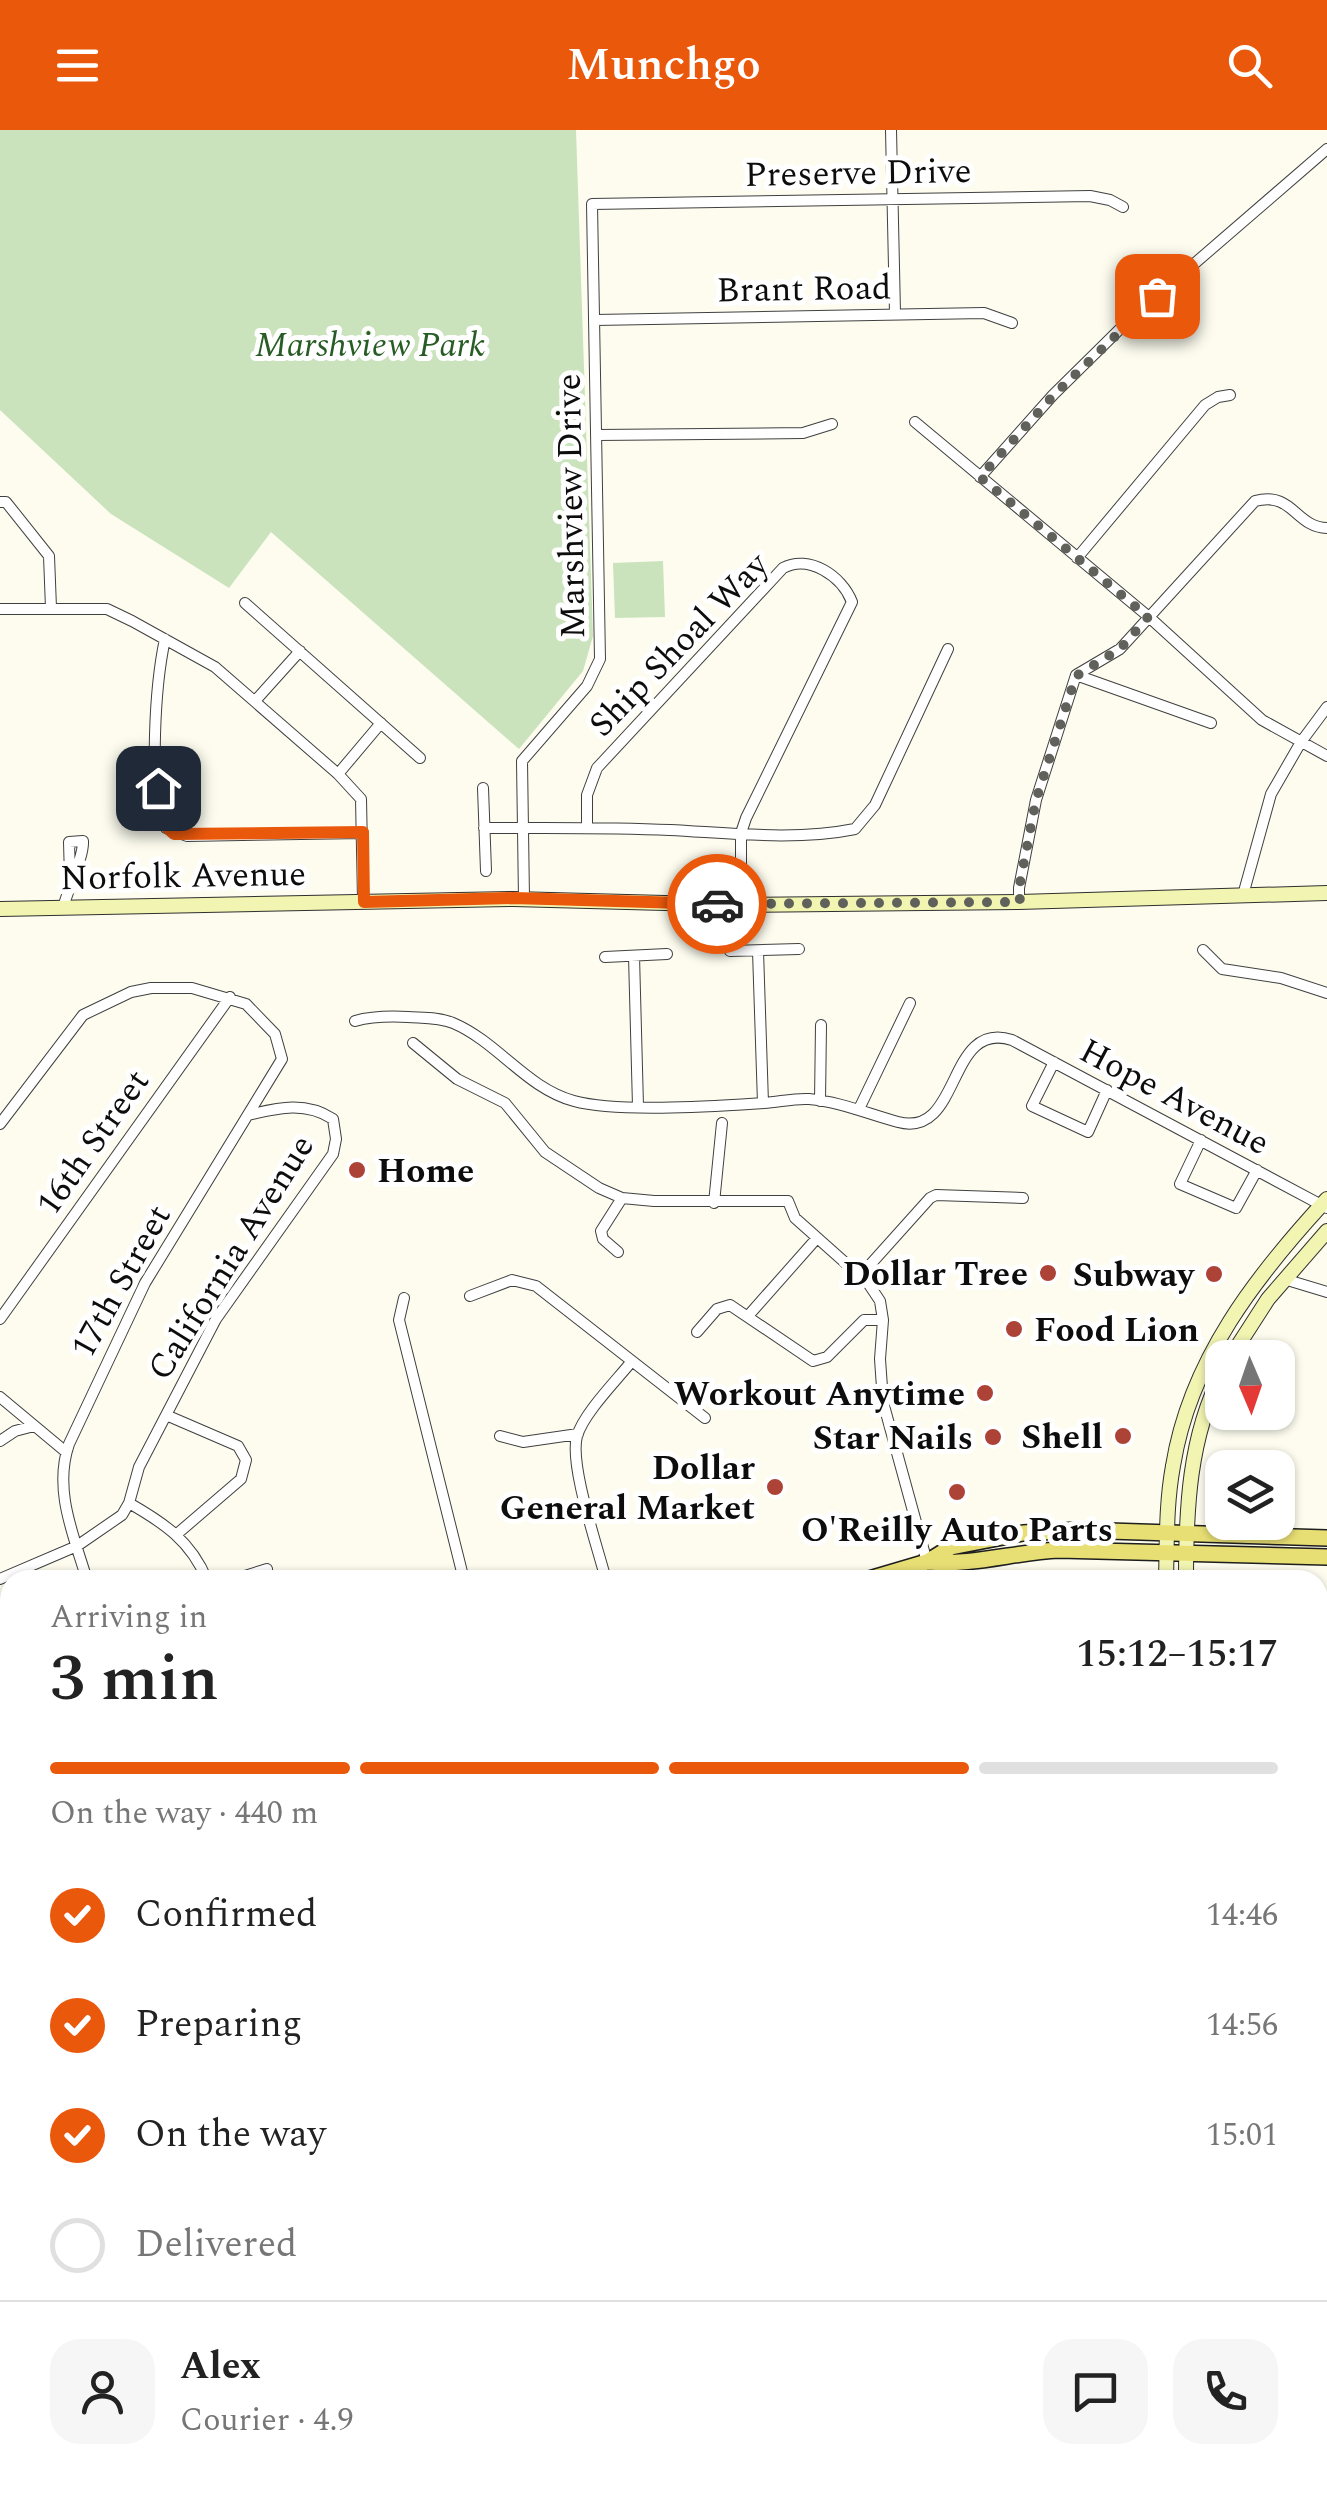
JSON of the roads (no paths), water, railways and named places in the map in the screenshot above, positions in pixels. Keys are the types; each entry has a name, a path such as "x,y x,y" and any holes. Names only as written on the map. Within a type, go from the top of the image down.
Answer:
{"main road":[{"name":"Norfolk Avenue","path":"0,908 524,899 741,905 1020,902 1327,893"},
{"path":"1217,1340 1265,1271 1325,1204"},
{"path":"1242,1340 1284,1279 1327,1231"},
{"path":"1166,1570 1178,1441 1205,1365"},
{"path":"1186,1570 1188,1495 1205,1419"},
{"path":"900,1570 927,1562 950,1546 1004,1535 1060,1530 1327,1538"},
{"path":"927,1562 956,1564 1059,1550 1327,1558"}],"street":[{"path":"891,130 895,314"},
{"path":"980,477 1053,396 1128,322 1327,148"},
{"name":"Preserve Drive","path":"592,204 1090,196 1123,207"},
{"name":"Marshview Drive","path":"524,899 520,774 524,755 587,686 600,659 592,204"},
{"name":"Brant Road","path":"595,320 984,314 1012,323"},
{"path":"1078,558 1205,406 1218,397 1230,395"},
{"path":"914,422 1148,617 1262,720 1327,756"},
{"path":"597,435 803,433 832,424"},
{"path":"1020,902 1036,800 1076,676 1120,649 1256,501 1285,502 1312,527 1326,528"},
{"path":"0,502 6,502 50,556 50,608"},
{"name":"Ship Shoal Way","path":"586,826 587,794 597,768 783,568 799,562 818,566 850,594 850,609 741,833"},
{"path":"245,602 420,758"},
{"path":"0,609 107,609 215,667 338,774 361,799 364,902"},
{"path":"164,639 156,687 158,800 166,828 187,836 363,832"},
{"path":"484,828 586,826 741,833 828,833 855,829 875,805 948,650"},
{"path":"255,701 300,651"},
{"path":"1076,676 1211,722"},
{"path":"1243,894 1271,794 1300,742 1327,707"},
{"path":"338,774 381,723"},
{"path":"483,788 486,872"},
{"path":"741,833 741,905"},
{"path":"63,908 70,877"},
{"path":"758,950 763,1103"},
{"path":"730,951 799,950"},
{"path":"1203,950 1222,969 1281,978 1327,994"},
{"path":"605,957 667,954"},
{"path":"634,956 638,1106"},
{"path":"0,1124 83,1015 97,1007 151,988 192,988 230,997"},
{"name":"17th Street","path":"84,1570 64,1496 66,1452 145,1283 282,1059 275,1034 264,1020 246,1004 230,997"},
{"name":"16th Street","path":"0,1319 230,997"},
{"path":"355,1021 374,1016 450,1022 473,1033 550,1092 592,1106 806,1099 859,1109 910,1002"},
{"path":"820,1101 821,1025"},
{"name":"Hope Avenue","path":"859,1109 902,1124 916,1124 929,1118 969,1053 981,1041 996,1035 1325,1204"},
{"path":"412,1043 457,1079 505,1103 545,1152 566,1169 622,1198 714,1203 788,1201 795,1218 860,1276 880,1301 883,1402 927,1562"},
{"path":"1054,1062 1032,1106 1088,1132 1107,1090"},
{"name":"California Avenue","path":"129,1503 139,1467 236,1286 333,1154 336,1139 332,1119 320,1111 287,1106 248,1115"},
{"path":"714,1203 722,1123"},
{"path":"1201,1140 1180,1184 1236,1208 1257,1170"},
{"path":"860,1276 936,1195 1023,1198"},
{"path":"618,1252 603,1239 601,1231 622,1198"},
{"path":"748,1316 817,1238"},
{"path":"1284,1279 1327,1292"},
{"path":"470,1296 502,1282 529,1283 705,1418"},
{"path":"404,1298 399,1320 462,1570"},
{"path":"697,1332 713,1312 724,1305 736,1306 813,1361 827,1357 864,1320 883,1320"},
{"path":"604,1570 582,1483 576,1450 578,1434 632,1361"},
{"path":"0,1397 66,1452"},
{"path":"166,1415 238,1446 246,1460 241,1478 177,1534"},
{"path":"0,1441 34,1426"},
{"path":"500,1436 523,1442 578,1434"},
{"path":"21,1570 77,1546 110,1526 129,1503 177,1534 202,1570"}],"place":[{"name":"Home","path":"357,1170"},
{"name":"Dollar Tree","path":"1048,1273"},
{"name":"Subway","path":"1214,1274"},
{"name":"Food Lion","path":"1014,1329"},
{"name":"Workout Anytime","path":"985,1393"},
{"name":"Shell","path":"1123,1436"},
{"name":"Star Nails","path":"993,1437"},
{"name":"Dollar General Market","path":"775,1487"},
{"name":"O'Reilly Auto Parts","path":"957,1492"}],"park label":[{"name":"Marshview Park","path":"370,344"}]}
